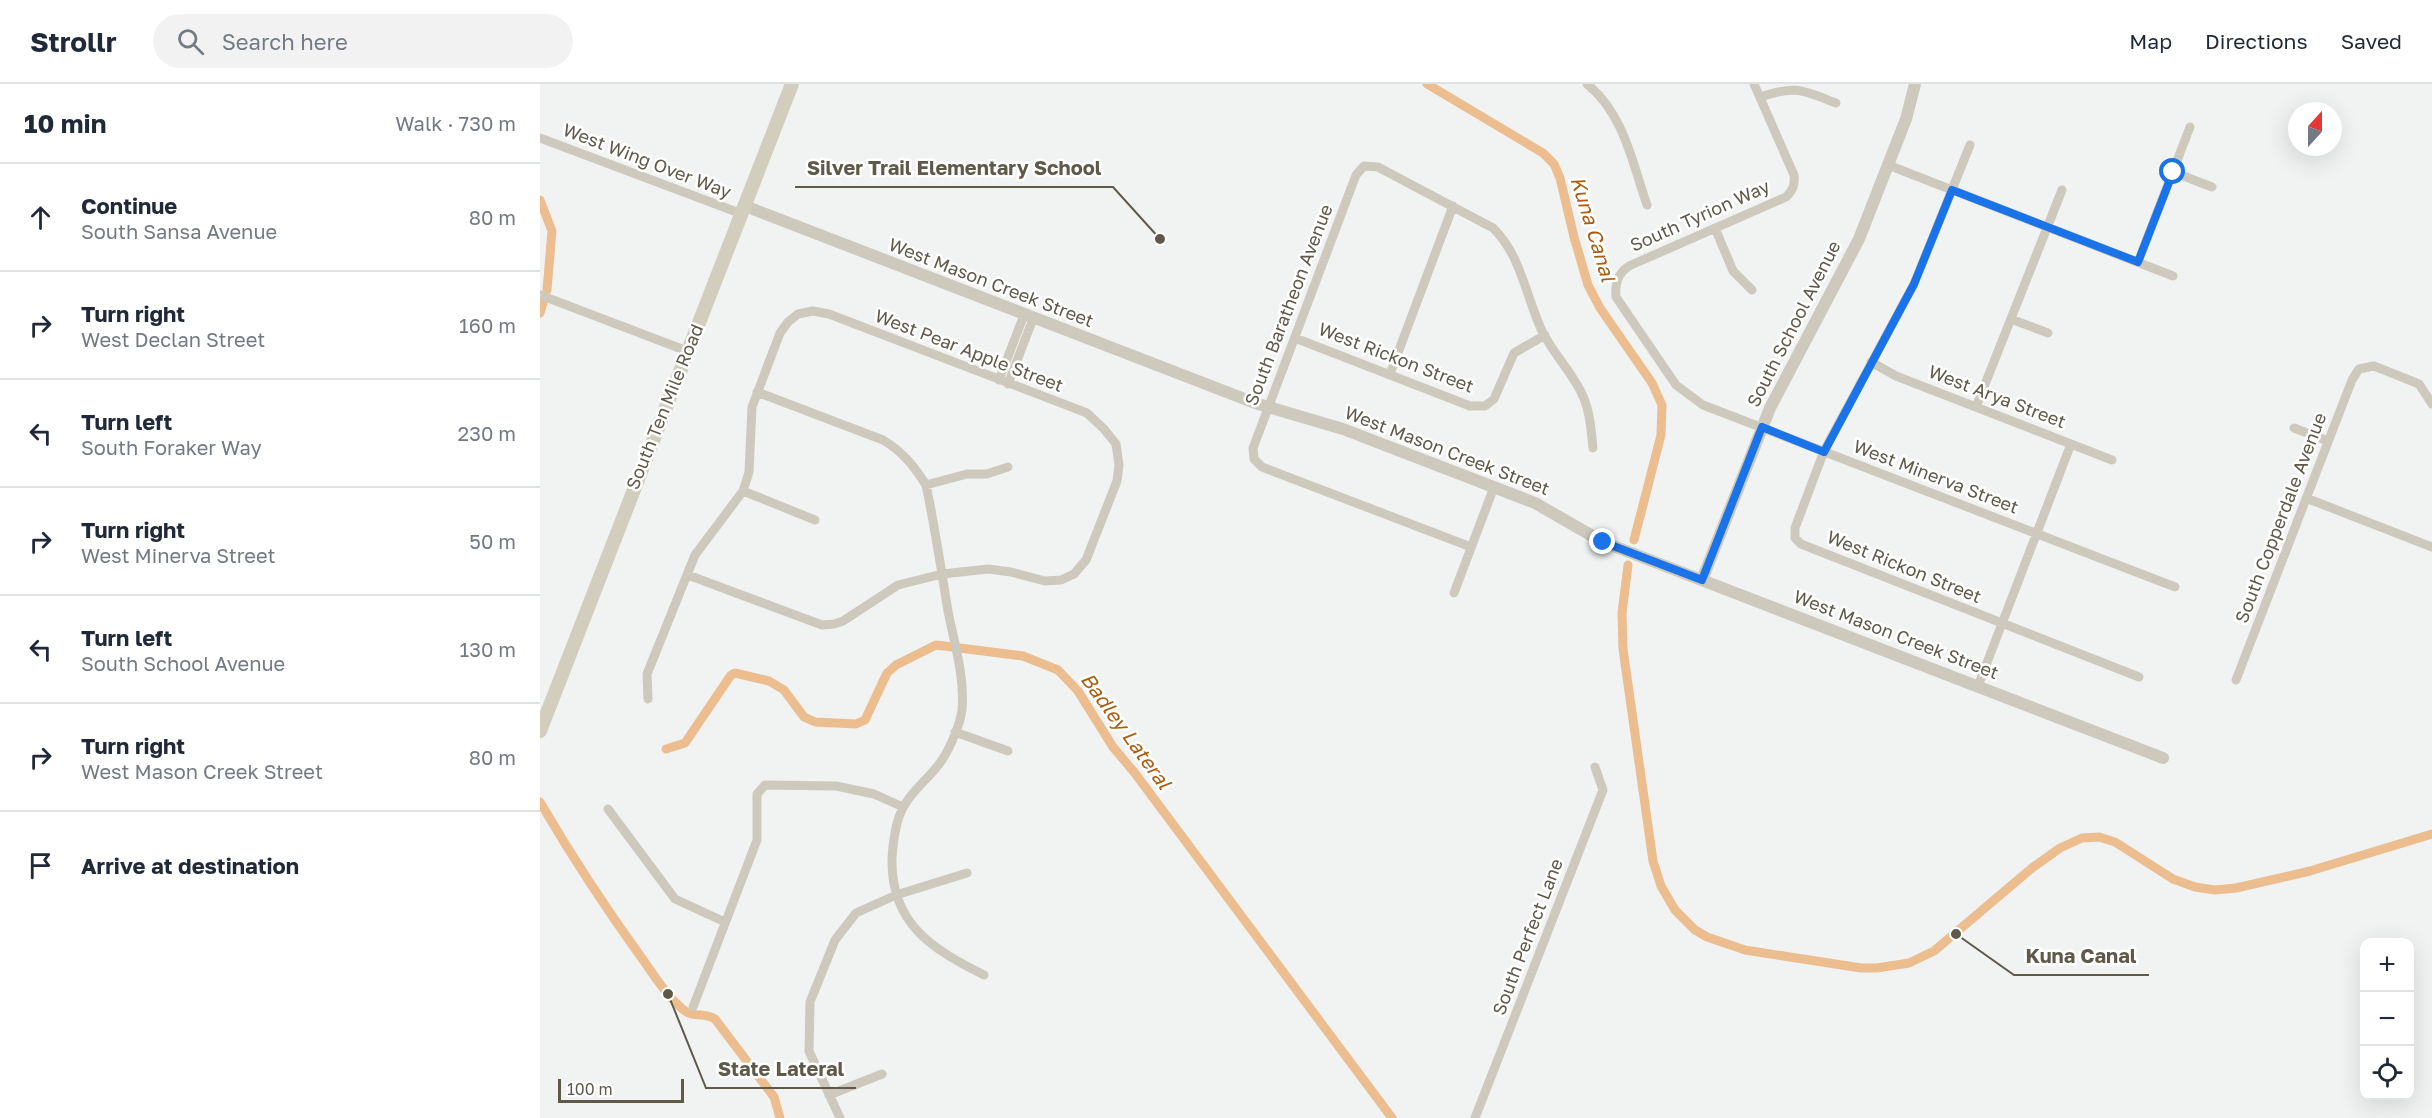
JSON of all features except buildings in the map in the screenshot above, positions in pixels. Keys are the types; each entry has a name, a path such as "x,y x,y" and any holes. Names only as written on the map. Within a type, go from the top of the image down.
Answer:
{"main road":[{"name":"South Ten Mile Road","path":"540,731 792,84"}],"street":[{"path":"1587,84 1604,100 1620,124 1647,206"},
{"name":"South Tyrion Way","path":"1617,278 1622,270 1629,266 1786,197 1794,187 1794,175 1754,84"},
{"name":"South School Avenue","path":"1702,580 1762,427 1792,364 1859,239 1906,119 1915,84"},
{"path":"1760,97 1792,88 1836,103"},
{"path":"2138,262 2190,127"},
{"name":"West Wing Over Way","path":"540,138 743,210"},
{"path":"1824,452 1914,284 1970,145"},
{"path":"1888,165 2174,276"},
{"name":"South Baratheon Avenue","path":"1453,206 1378,166 1365,166 1356,175 1253,448 1254,459 1262,467 1472,547"},
{"path":"2173,172 2212,187"},
{"path":"1976,407 2062,190"},
{"path":"1390,374 1453,206 1493,228 1511,251 1545,335 1554,353 1580,390 1589,413 1593,448"},
{"name":"West Mason Creek Street","path":"743,210 1269,407 1343,429 1494,487 1535,503 1603,542 2163,758"},
{"path":"1715,228 1733,272 1752,290"},
{"name":"West Minerva Street","path":"1617,278 1616,297 1676,385 1703,405 2175,587"},
{"path":"540,295 687,351"},
{"name":"West Pear Apple Street","path":"757,392 780,333 798,314 813,311 829,314 1087,414 1104,429 1116,444 1119,465 1118,481 1086,560 1074,574 1061,580 1045,581 1011,572 988,569 942,574"},
{"path":"1004,382 1029,317"},
{"path":"2011,319 2048,333"},
{"name":"West Rickon Street","path":"1296,338 1470,406 1485,406 1494,399 1514,353 1545,335"},
{"name":"West Arya Street","path":"1872,362 1896,376 2112,460"},
{"name":"South Copperdale Avenue","path":"2236,680 2352,380 2359,369 2374,366 2419,384 2432,404"},
{"path":"648,699 647,674 695,555 743,491 749,472 750,424 757,392 883,440 896,448 912,464 926,485 957,653 962,711 942,761 917,787 903,807 893,846 892,872 896,895 907,919 925,940 947,957 984,975"},
{"path":"2294,428 2328,441"},
{"path":"1978,686 2071,444"},
{"name":"West Rickon Street","path":"1824,452 1795,528 1796,538 1801,544 2139,677"},
{"path":"926,485 967,474 987,474 1008,467"},
{"path":"1454,593 1494,487"},
{"path":"743,491 815,520"},
{"path":"2306,498 2432,547"},
{"path":"688,575 822,625 843,621 898,585 942,574"},
{"path":"955,732 1008,751"},
{"name":"South Perfect Lane","path":"1474,1118 1603,790 1595,767"},
{"path":"693,1007 757,840 757,794 765,785 836,786 874,794 903,807"},
{"path":"608,809 675,899 725,922"},
{"path":"840,1118 809,1051 810,1002 835,940 856,913 896,895 967,873"},
{"path":"830,1095 882,1074"}],"waterway":[{"name":"Kuna Canal","path":"1427,84 1543,153 1554,164 1560,178 1588,285 1600,308 1652,383 1662,405 1661,435 1634,540"},
{"name":"Badley Lateral","path":"540,200 552,231 547,290"},
{"name":"Badley Lateral","path":"540,313 543,303"},
{"name":"Kuna Canal","path":"1628,565 1622,613 1623,649 1653,861 1661,886 1675,910 1695,930 1707,937 1745,950 1861,968 1909,963 1934,951 2032,868 2060,848 2082,838 2099,837 2115,842 2173,879 2195,887 2215,890 2236,888 2310,871 2432,834"},
{"name":"Badley Lateral","path":"666,749 685,743 731,675 735,673 769,681 784,690 804,717 815,722 856,724 865,720 887,673 896,665 936,645 1023,656 1058,670 1078,691 1113,747 1392,1118"},
{"path":"540,802 589,881 661,986 685,1011 715,1019 774,1097 780,1118"}],"place":[{"name":"Silver Trail Elementary School","path":"1160,239"},
{"name":"Kuna Canal","path":"1956,934"},
{"name":"State Lateral","path":"668,994"}],"route":[{"path":"1603,542 1702,580 1762,427 1824,452 1914,284 1952,190 2138,262 2173,172"}]}
